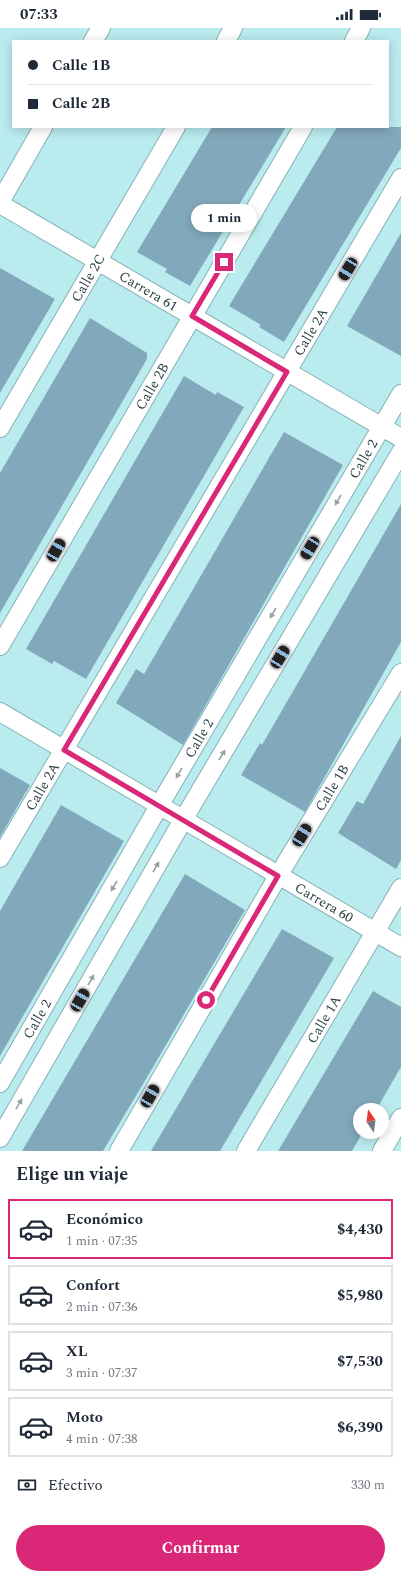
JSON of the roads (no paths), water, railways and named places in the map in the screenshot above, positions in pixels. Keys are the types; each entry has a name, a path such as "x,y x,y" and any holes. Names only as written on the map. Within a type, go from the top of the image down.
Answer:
{"street":[{"path":"94,40 101,28"},
{"path":"227,40 233,28"},
{"path":"355,40 361,28"},
{"path":"0,203 42,128"},
{"name":"Calle 2C","path":"0,428 175,128"},
{"name":"Calle 2B","path":"0,646 302,128"},
{"name":"Calle 2A","path":"0,858 401,178"},
{"name":"Carrera 61","path":"0,203 401,438"},
{"name":"Calle 2","path":"0,1083 401,394"},
{"name":"Calle 2","path":"0,1138 183,820 401,452"},
{"name":"Calle 1B","path":"119,1151 278,876 401,673"},
{"name":"Carrera 60","path":"0,712 401,947"},
{"name":"Calle 1A","path":"246,1151 401,888"},
{"path":"382,1151 401,1118"}]}
